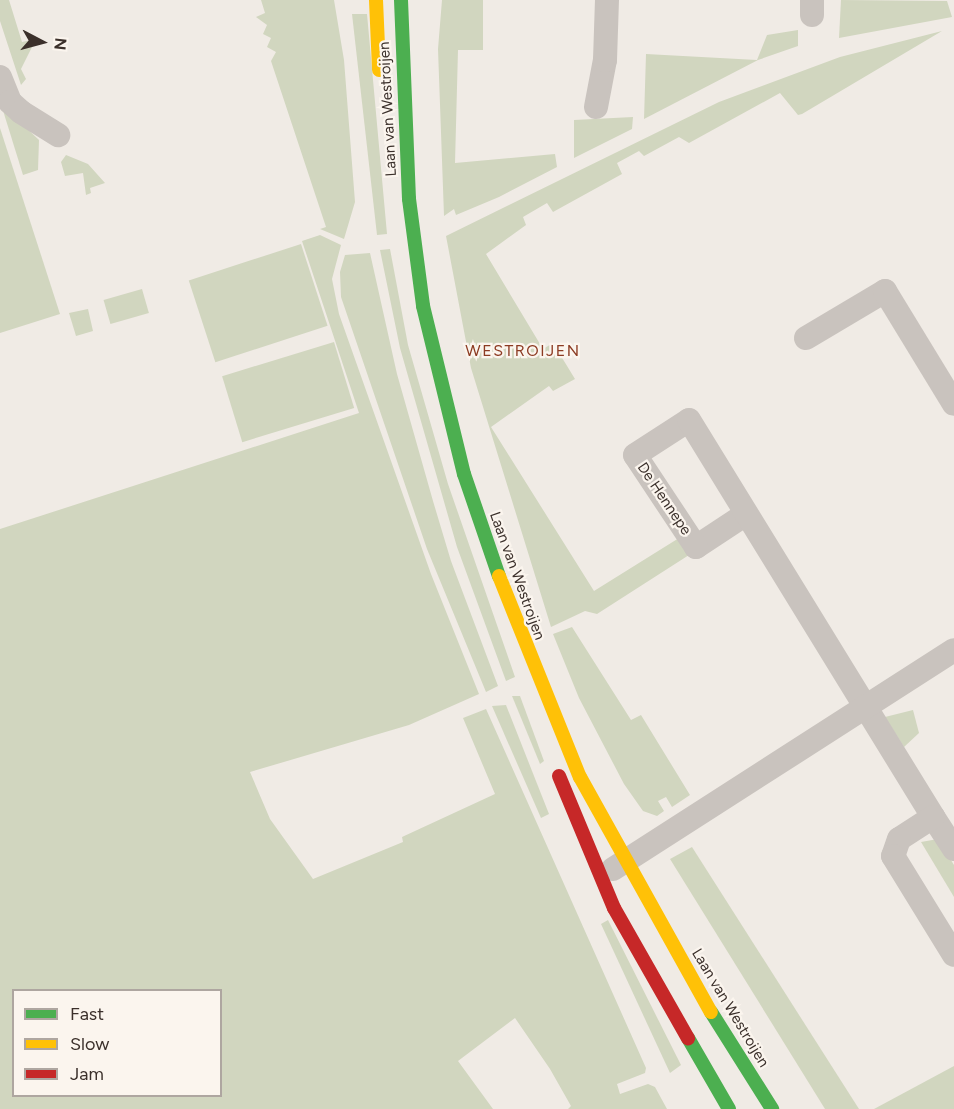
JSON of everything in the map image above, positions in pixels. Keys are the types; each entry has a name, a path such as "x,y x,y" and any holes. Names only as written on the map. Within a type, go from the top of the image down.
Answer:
{"street":[{"name":"Laan van Westroijen","path":"376,0 380,82"},
{"name":"Laan van Westroijen","path":"401,0 401,75 413,238 423,306 443,397 464,474 513,618 557,727 626,861 712,1014 772,1109"},
{"path":"596,107 605,60 607,0"},
{"path":"0,77 10,102 21,112 58,135"},
{"path":"806,338 885,291 951,393"},
{"name":"De Hennepe","path":"746,514 696,547 635,455 689,420 864,708 954,849"},
{"name":"Laan van Westroijen","path":"437,428 500,620"},
{"path":"601,877 954,651"},
{"path":"555,766 601,877 656,987 729,1109"},
{"path":"933,817 899,839 893,856 954,955"}],"green space":[{"path":"0,0 9,0 22,42 36,39 21,69 26,79 21,85 0,21"},
{"path":"261,0 334,0 344,60 355,202 344,239 320,229 326,227 271,61 276,52 267,47 271,38 263,34 267,25 256,17 265,13"},
{"path":"442,0 483,0 483,50 458,50 455,163 555,154 557,167 499,197 456,215 454,209 444,216 438,49"},
{"path":"841,0 947,1 952,17 839,38"},
{"path":"352,14 367,14 387,234 377,235"},
{"path":"798,30 798,46 758,60 644,119 646,54 757,60 767,35"},
{"path":"942,31 802,114 798,115 780,93 689,143 679,137 644,156 639,151 617,163 622,174 553,212 547,203 523,217 526,225 486,254 543,349 553,343 575,379 553,391 549,386 491,427 594,591 679,538 689,555 597,614 585,611 551,627 471,368 446,236 719,102 840,57"},
{"path":"1,104 39,140 38,170 23,175"},
{"path":"633,117 632,129 574,158 574,120"},
{"path":"0,128 60,314 0,333"},
{"path":"66,155 88,164 105,183 90,188 91,193 86,195 83,173 65,176 61,162"},
{"path":"320,235 341,245 332,279 339,314 431,574 479,694 409,725 250,772 270,819 313,879 403,842 402,837 495,794 463,718 486,709 646,1068 645,1073 617,1084 620,1094 648,1084 655,1087 667,1109 568,1109 571,1106 550,1069 515,1018 458,1061 493,1109 0,1109 0,529 359,413 302,241"},
{"path":"301,244 328,326 215,362 189,280"},
{"path":"390,249 408,345 448,484 515,677 506,681 457,547 400,348 380,250"},
{"path":"370,253 397,374 433,501 451,561 498,686 486,692 427,549 341,297 340,272 345,255"},
{"path":"142,289 149,313 110,324 104,300"},
{"path":"88,309 93,331 76,336 69,313"},
{"path":"334,342 354,408 242,442 222,376"},
{"path":"572,627 631,720 641,715 690,795 672,807 666,797 658,801 664,811 657,816 643,811 624,784 579,698 553,634"},
{"path":"512,696 520,696 544,761 540,764"},
{"path":"506,705 549,814 541,818 492,706"},
{"path":"913,710 919,733 904,747 885,717"},
{"path":"938,839 954,865 954,897 921,842"},
{"path":"692,847 859,1109 825,1109 670,859"},
{"path":"608,920 681,1065 670,1073 601,924"},
{"path":"954,1066 954,1109 874,1109"}],"traffic: fast":[{"path":"401,0 409,199 423,306 464,474 499,576"},
{"path":"711,1012 772,1109"},
{"path":"688,1038 729,1109"}],"traffic: slow":[{"path":"376,0 379,70"},
{"path":"499,576 580,777 711,1012"}],"traffic: jam":[{"path":"559,776 614,908 688,1038"}],"district":[{"name":"WESTROIJEN","path":"523,351"}]}
